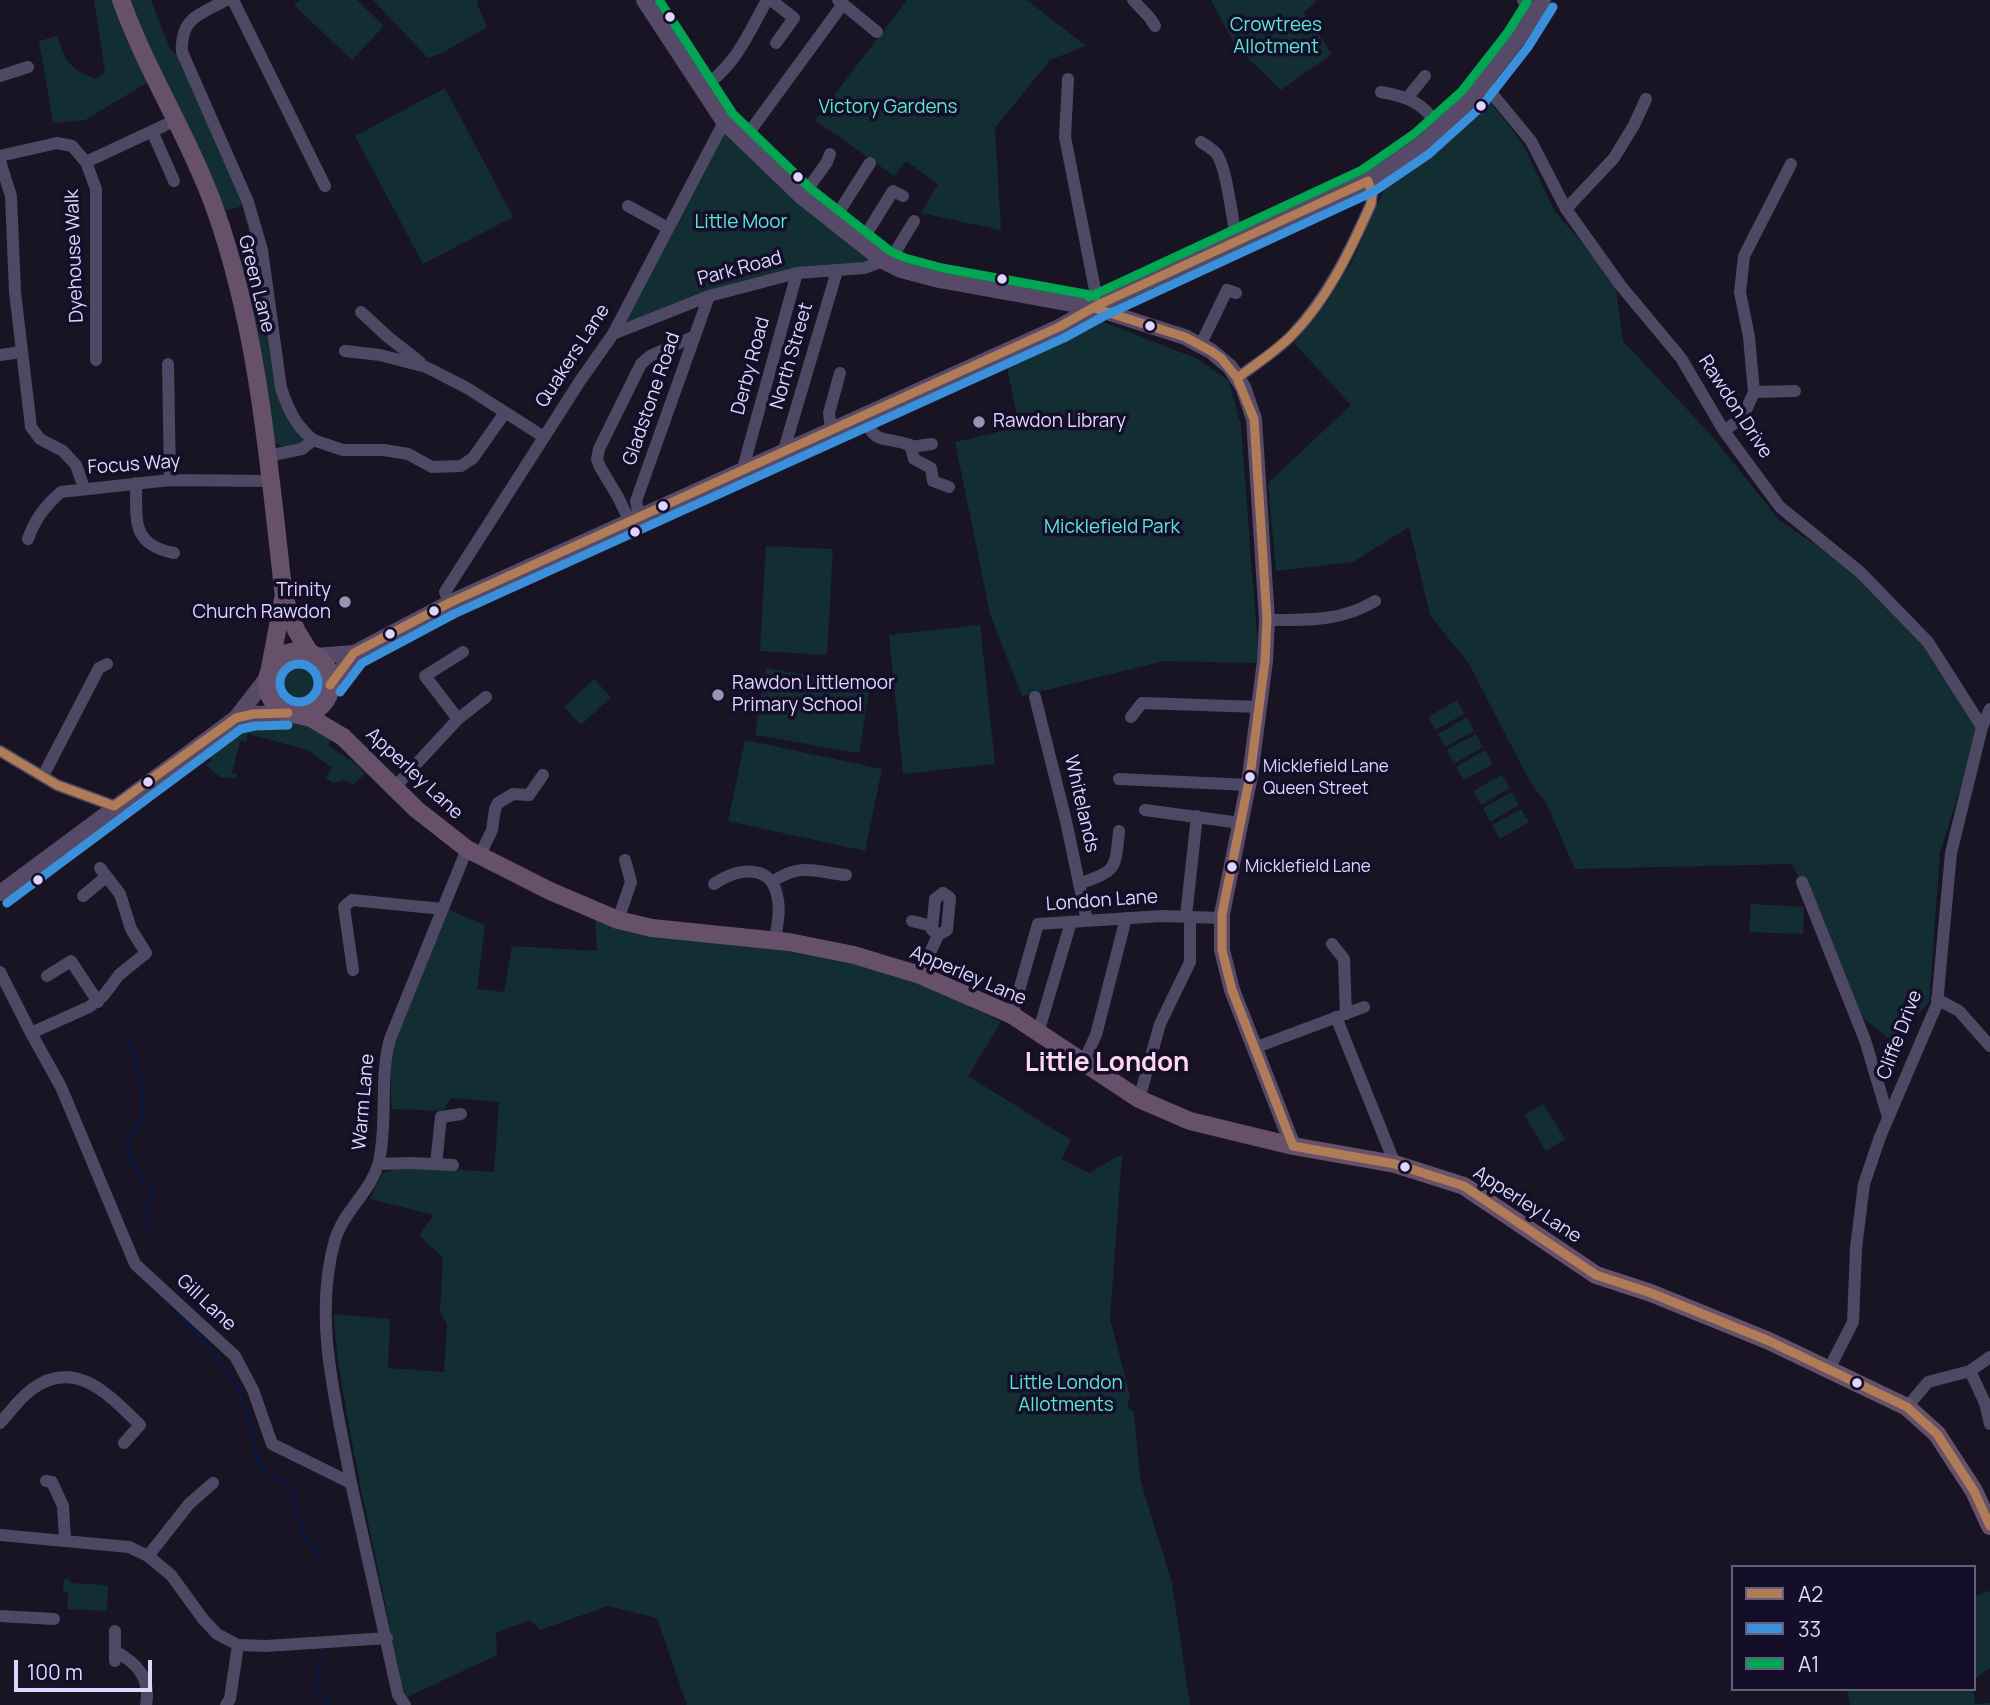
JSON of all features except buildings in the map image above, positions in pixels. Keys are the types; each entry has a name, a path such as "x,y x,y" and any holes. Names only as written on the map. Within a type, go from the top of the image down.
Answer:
{"highway":[{"name":"Green Lane","path":"121,0 201,172 228,252 256,377 284,597 299,637 313,654"},
{"name":"Green Lane","path":"268,673 284,597"},
{"path":"288,652 313,654 326,666 329,690 317,709 293,714 278,707 271,699 267,689 268,673 275,661 288,652"},
{"name":"Apperley Lane","path":"329,690 343,737"},
{"name":"Apperley Lane","path":"293,714 311,718 343,737 416,809 474,852 543,888 618,919 652,928 775,940 854,955 920,975 1012,1015 1139,1099 1190,1121 1293,1146 1395,1164 1464,1186 1596,1275 1651,1293 1733,1326 1907,1407 1937,1434 1974,1490 1990,1526"}],"main road":[{"path":"644,0 700,89 742,142 802,197 886,263 939,281 1096,306 1201,344 1221,358 1237,378 1254,419 1267,620 1260,706 1248,785 1221,918 1222,950 1226,970 1254,1048 1293,1146"},
{"path":"313,654 354,653 449,603 1059,327 1096,306 1368,181 1422,144 1484,84 1543,0"},
{"path":"1130,291 1126,305 1130,319"},
{"path":"329,690 354,653"},
{"path":"0,893 236,718 268,673"},
{"path":"236,718 253,714 293,714"},
{"path":"1287,1127 1313,1150"}],"street":[{"path":"226,0 194,17 185,27 181,39 182,52 248,202 262,250 281,388 286,405 297,424 313,440 343,450 384,450 408,454 432,467 453,467 461,466 473,458 504,414"},
{"path":"233,0 325,186"},
{"path":"700,89 722,75 729,66 769,0 794,18 776,43"},
{"path":"1133,0 1155,26"},
{"path":"1523,0 1532,16"},
{"path":"742,142 840,2 877,32"},
{"path":"0,76 28,67"},
{"path":"1408,97 1425,76"},
{"path":"1068,79 1065,137 1096,306"},
{"name":"Rawdon Drive","path":"1484,84 1531,141 1566,209 1621,286 1681,358 1724,431 1780,507 1860,572 1928,642 1982,727"},
{"path":"1381,92 1408,97 1429,112 1440,128"},
{"path":"1566,209 1614,158 1646,99"},
{"path":"86,162 176,120"},
{"name":"Quakers Lane","path":"449,603 445,592 613,334 724,122"},
{"path":"152,131 174,181"},
{"path":"1201,142 1217,153 1226,179 1237,241"},
{"name":"Dyehouse Walk","path":"0,159 57,143 72,146 86,162 96,190 96,360"},
{"path":"802,197 830,154"},
{"path":"0,159 31,427 40,439 63,451 76,465 84,488"},
{"path":"832,221 870,163"},
{"path":"1724,431 1743,416 1754,392 1749,337 1740,292 1744,256 1791,164"},
{"path":"1237,378 1294,333 1321,298 1346,258 1371,204 1371,187 1368,181"},
{"path":"860,244 893,191 903,196"},
{"path":"628,206 668,228"},
{"path":"886,263 914,221"},
{"name":"Park Road","path":"613,334 709,296 797,273 865,268 886,263"},
{"name":"North Street","path":"783,453 837,271"},
{"name":"Derby Road","path":"743,468 797,273"},
{"path":"1201,344 1227,290 1236,293"},
{"name":"Gladstone Road","path":"634,519 636,501 709,296"},
{"path":"361,312 426,367 467,388 544,437"},
{"path":"634,519 597,458 599,449 641,364 662,350 695,337"},
{"path":"345,351 380,355 426,367"},
{"path":"0,355 21,352"},
{"path":"168,364 170,480"},
{"path":"831,430 829,413 840,373"},
{"path":"1754,392 1795,391"},
{"path":"862,415 870,432 878,439 895,440 911,447 932,444"},
{"path":"267,456 302,449 313,440"},
{"path":"911,447 915,459 931,468 933,481 948,488"},
{"name":"Focus Way","path":"29,539 34,522 48,503 61,492 170,480 270,481"},
{"path":"136,483 137,529 155,549 174,553"},
{"path":"1267,620 1339,617 1357,612 1375,601"},
{"path":"458,719 425,676 463,652"},
{"path":"43,776 99,668 107,664"},
{"path":"394,788 458,719 486,697"},
{"name":"Whitelands","path":"1035,697 1087,921"},
{"path":"1132,717 1142,703 1260,706"},
{"name":"Cliffe Drive","path":"1829,1369 1853,1322 1856,1248 1864,1184 1888,1117 1937,999 1951,853 1982,727 1990,709"},
{"path":"0,751 74,793 114,806"},
{"name":"Warm Lane","path":"351,1483 325,1329 334,1243 340,1225 363,1193 378,1164 385,1095 385,1056 443,909 474,852 492,831 498,803 513,794 531,793 543,775"},
{"path":"1119,779 1248,785"},
{"path":"1146,810 1240,823"},
{"path":"1139,1099 1160,1024 1190,962 1188,916 1197,816"},
{"path":"1079,884 1107,874 1116,861 1119,831"},
{"path":"618,919 631,882 625,860"},
{"path":"772,882 786,873 809,868 846,875"},
{"path":"714,884 731,874 743,871 763,874 772,882 779,912 775,940"},
{"path":"31,1033 98,1002 119,975 151,950 131,929 120,894 103,872 83,895"},
{"path":"1802,882 1865,1040 1888,1117"},
{"path":"353,970 344,907 352,900 443,909"},
{"path":"1083,1063 1096,1035 1126,918"},
{"name":"London Lane","path":"1012,1015 1038,924 1126,918 1221,918"},
{"path":"912,922 935,931 920,975"},
{"path":"1038,1033 1071,922"},
{"path":"1332,944 1344,959 1341,1015 1395,1164"},
{"path":"47,976 75,958 98,1002"},
{"name":"Gill Lane","path":"0,972 61,1087 135,1264 235,1356 253,1390 272,1444 351,1483"},
{"path":"1937,999 1959,1011 1990,1046"},
{"path":"1254,1048 1364,1007"},
{"path":"436,1164 441,1117 461,1114"},
{"path":"378,1164 453,1165"},
{"path":"1907,1407 1928,1382 1970,1371 1990,1357"},
{"path":"1970,1371 1990,1424"},
{"path":"0,1423 28,1392 37,1386 49,1381 76,1379 97,1385 139,1425 124,1443"},
{"path":"51,1479 63,1506 65,1539"},
{"path":"148,1556 189,1504 213,1483"},
{"path":"351,1483 398,1695 405,1705"},
{"path":"0,1535 129,1546 148,1556 171,1574 217,1634 238,1645 387,1638"},
{"path":"0,1616 54,1619"},
{"path":"115,1631 115,1656 131,1660 143,1676 148,1695 146,1705"},
{"path":"226,1705 230,1699 238,1645"}],"green space":[{"path":"94,0 120,0 150,81 85,120 53,123 39,41 57,36 66,58 74,68 95,79 105,72"},
{"path":"129,0 151,0 170,49 179,57 245,205 255,241 278,387 303,437 300,445 284,448 272,440 236,263 255,255 242,206 229,210 221,208"},
{"path":"300,0 357,0 384,26 352,60 294,5"},
{"path":"373,0 479,0 477,4 487,27 428,58"},
{"name":"Victory Gardens","path":"907,0 1027,0 1086,46 1050,60 995,128 1001,230 921,213 938,184 906,161 894,176 815,120"},
{"name":"Crowtrees Allotment","path":"1211,0 1317,0 1304,13 1332,54 1281,90 1235,45"},
{"path":"445,88 513,217 423,264 355,136"},
{"path":"1486,97 1523,144 1554,210 1615,281 1623,341 1712,436 1780,521 1851,568 1925,645 1978,730 1940,853 1929,1003 1892,1041 1857,1013 1830,943 1792,864 1575,869 1546,803 1530,782 1469,664 1430,615 1409,527 1353,562 1276,571 1268,483 1351,405 1294,343 1327,301 1354,258 1388,181 1444,136"},
{"name":"Little Moor","path":"724,122 883,261 797,273 613,334"},
{"name":"Micklefield Park","path":"1096,319 1198,359 1229,381 1241,426 1259,663 1164,661 1022,696 990,614 955,442 1019,427 1006,361"},
{"path":"766,546 833,549 827,655 760,651"},
{"path":"980,625 995,764 903,774 889,635"},
{"path":"299,658 317,665 324,683 317,701 299,708 281,701 274,683 281,665"},
{"path":"766,668 870,686 859,753 755,735"},
{"path":"594,679 611,697 581,725 564,707"},
{"path":"1457,700 1464,714 1435,730 1428,717"},
{"path":"1467,717 1474,731 1445,747 1438,734"},
{"path":"262,719 290,721 323,734 331,739 328,746 355,763 365,774 354,784 342,780 333,783 326,778 332,768 308,750 248,734 246,742 240,741 232,773 238,775 236,778 220,777 206,765 211,760 205,752 236,731 246,729 245,724"},
{"path":"1476,734 1483,747 1454,764 1447,750"},
{"path":"745,740 882,769 865,851 728,821"},
{"path":"1485,750 1493,764 1464,780 1456,767"},
{"path":"1502,775 1510,788 1481,805 1473,791"},
{"path":"1512,792 1519,805 1490,822 1483,808"},
{"path":"1521,809 1529,822 1500,839 1492,825"},
{"path":"1751,904 1804,907 1803,934 1749,932"},
{"name":"Little London Allotments","path":"449,910 485,925 477,989 504,992 512,946 597,951 595,919 642,935 716,939 826,956 928,986 1001,1022 968,1076 1071,1140 1062,1159 1089,1173 1122,1154 1110,1319 1130,1396 1127,1407 1134,1412 1140,1479 1172,1583 1190,1705 687,1705 657,1618 608,1606 540,1630 530,1620 496,1633 497,1655 403,1699 348,1420 337,1354 334,1314 390,1319 388,1368 444,1372 447,1324 440,1312 443,1258 419,1235 434,1215 370,1199 383,1173 406,1166 494,1172 499,1102 451,1098 443,1111 392,1109 389,1054"},
{"path":"1543,1104 1565,1139 1546,1151 1524,1115"},
{"path":"64,1579 70,1580 70,1583 108,1585 107,1611 67,1609 68,1592 63,1591"},
{"path":"1990,1591 1990,1668 1976,1678 1976,1595"},
{"path":"1847,1691 1973,1691 1975,1704 1990,1703 1990,1705 1850,1705"}],"waterway":[{"path":"130,1041 139,1069 143,1111 127,1150 140,1177 152,1189 146,1213 150,1228 154,1228"},
{"path":"177,1309 216,1355 234,1383 252,1429 257,1462 270,1474 291,1486 304,1535 320,1558"},
{"path":"321,1654 316,1686 328,1705"}],"transit line":[{"name":"A1","path":"659,0 733,114 810,188 890,251 942,268 1096,296"},
{"name":"A1","path":"1089,297 1362,170 1414,134 1462,91 1508,32 1528,0"},
{"name":"33","path":"340,692 362,663 454,614 1064,338 1104,316 1373,192 1429,154 1481,107 1528,47 1553,7"},
{"name":"A2","path":"330,685 354,653 449,603 1059,327 1098,305 1368,181 1372,194 1371,204 1326,292 1303,324 1289,338 1237,378"},
{"name":"A2","path":"1094,308 1185,337 1211,351 1221,358 1237,378 1254,419 1267,620 1265,661 1250,776 1222,914 1222,950 1232,990 1293,1146 1395,1164 1464,1186 1596,1275 1651,1293 1769,1341 1907,1407 1937,1434 1974,1491 1990,1526"},
{"name":"33","path":"299,664 312,670 318,683 312,696 299,702 286,696 280,683 286,670 299,664"},
{"name":"A2","path":"114,806 236,718 253,714 288,713"},
{"name":"33","path":"7,903 241,729 288,725"},
{"name":"A2","path":"0,751 57,785 114,806"}],"place":[{"name":"Rawdon Library","path":"979,422"},
{"name":"Trinity Church Rawdon","path":"345,602"},
{"name":"Rawdon Littlemoor Primary School","path":"718,695"},
{"name":"Micklefield Lane Queen Street","path":"1250,777"},
{"name":"Micklefield Lane","path":"1232,867"}],"district":[{"name":"Little London","path":"1107,1064"}]}
